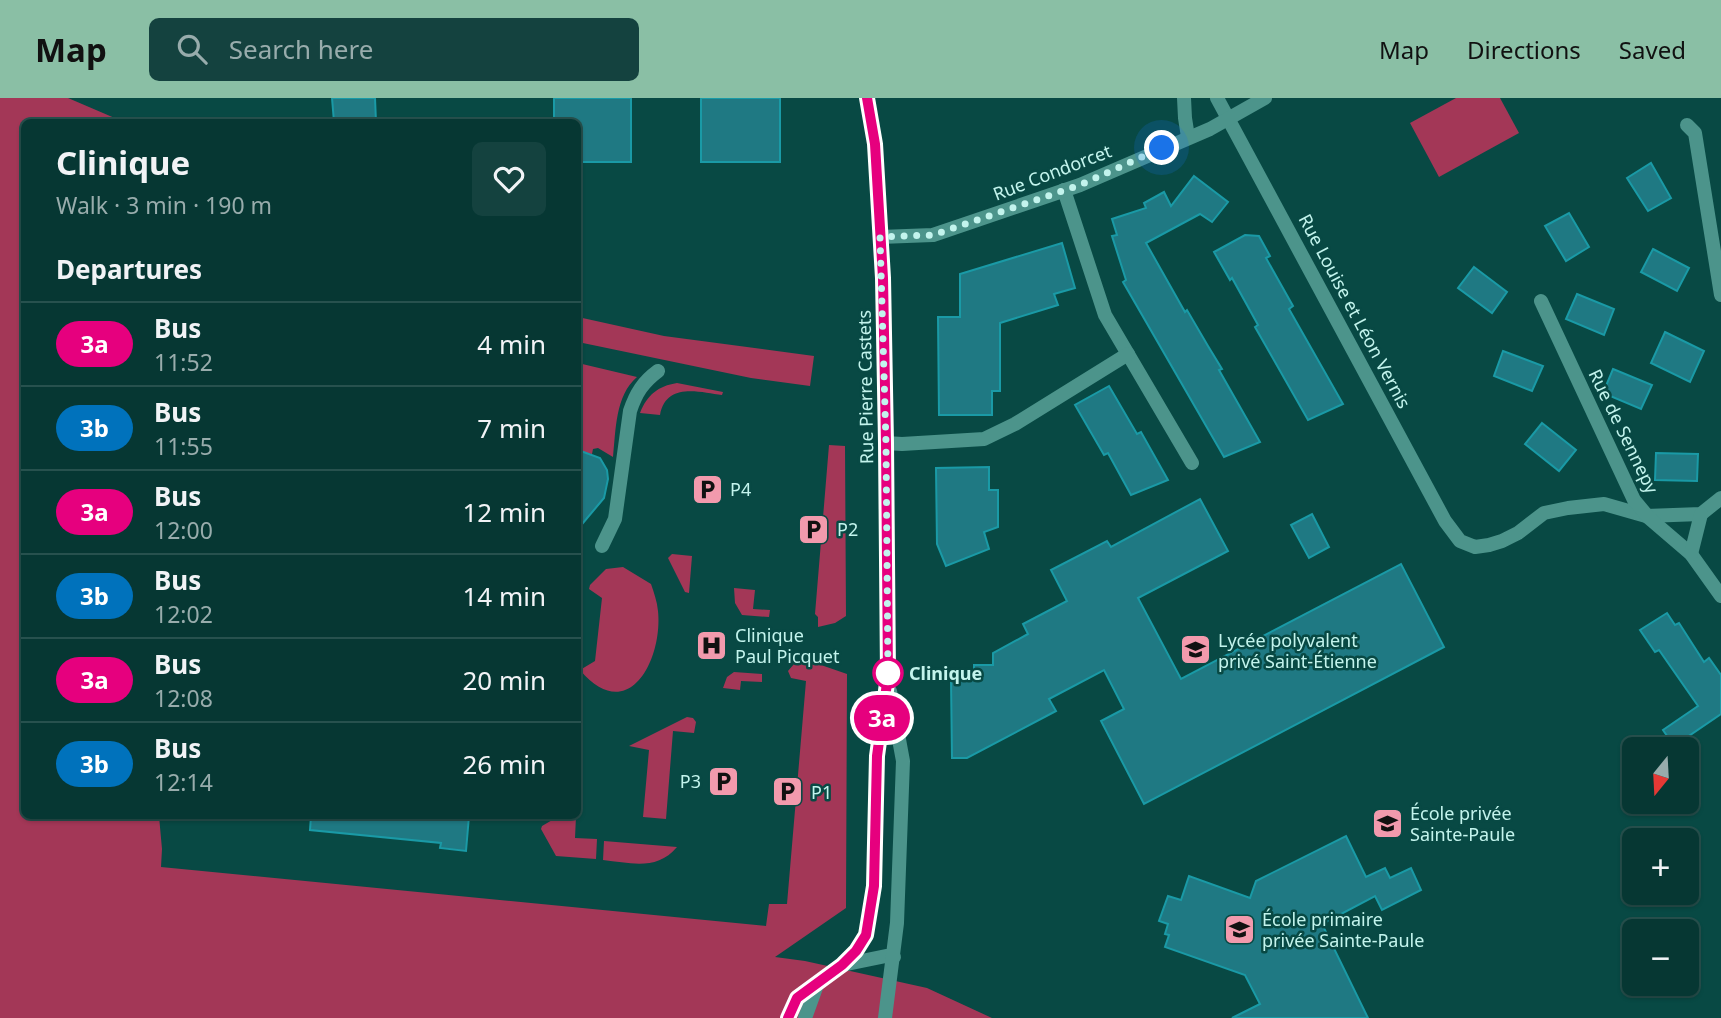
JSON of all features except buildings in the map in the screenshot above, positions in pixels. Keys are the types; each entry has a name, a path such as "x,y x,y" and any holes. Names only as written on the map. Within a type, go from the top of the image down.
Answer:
{"street":[{"name":"Rue Pierre Castets","path":"842,965 856,951 866,935 874,886 877,756 888,676 886,443 880,237 875,144 867,98"},
{"path":"1184,98 1188,137"},
{"name":"Rue Louise et Léon Vernis","path":"1217,98 1445,521 1461,541 1475,547 1489,545 1518,533 1544,513 1568,508 1604,504 1646,516"},
{"name":"Rue Condorcet","path":"880,237 933,235 1063,190 1230,119 1265,98"},
{"path":"1686,125 1695,133 1721,295"},
{"path":"1063,190 1105,315 1192,463"},
{"name":"Rue de Sennepy","path":"1541,301 1634,500 1646,516 1692,554 1721,596"},
{"path":"886,443 985,439 1128,354"},
{"path":"602,546 615,519 630,411 636,394 646,380 658,371"},
{"path":"1646,516 1701,514 1721,498"},
{"path":"1692,554 1701,514"},
{"name":"Rue Pierre Castets","path":"886,1018 894,957 903,761 888,676"},
{"path":"788,1018 797,998 842,965 886,956 894,957"},
{"path":"805,1018 818,981"}],"shaded area":[{"path":"0,98 68,98 117,119 21,119 21,819 159,819 161,867 766,926 769,904 787,904 806,681 791,678 788,671 794,664 821,665 847,674 846,908 775,957 927,988 992,1018 0,1018"},
{"path":"1456,98 1500,98 1519,133 1439,177 1410,123"},
{"path":"581,318 664,336 814,356 810,386 751,378 581,343"},
{"path":"581,364 637,377 624,394 621,404 613,457 598,448 593,449 592,454 581,452"},
{"path":"677,383 723,392 722,395 694,391 676,393 663,405 660,415 640,413 654,392"},
{"path":"829,445 845,446 846,616 835,623 818,627 818,617 815,614"},
{"path":"672,554 692,556 689,593 685,592 668,558"},
{"path":"623,567 651,584 658,607 655,649 648,666 639,680 627,689 613,692 597,686 581,671 595,661 602,598 589,589 606,569"},
{"path":"734,588 755,590 753,609 770,610 769,617 742,615 735,603"},
{"path":"734,672 762,674 762,682 741,681 740,690 723,688 727,677"},
{"path":"687,717 696,722 694,733 673,731 666,819 643,817 649,750 629,746"},
{"path":"554,819 576,819 575,838 597,839 596,859 556,856 541,829"},
{"path":"604,841 677,847 661,860 633,864 603,860"}],"bus line":[{"name":"3a","path":"788,1018 797,998 842,965 856,951 866,935 872,910 877,756 888,676 883,278 875,144 867,98"}],"place":[{"name":"P4","path":"707,489"},
{"name":"P2","path":"814,529"},
{"name":"Clinique Paul Picquet","path":"712,645"},
{"name":"Lycée polyvalent privé Saint-Étienne","path":"1195,650"},
{"name":"Clinique","path":"888,673"},
{"name":"P3","path":"724,781"},
{"name":"P1","path":"788,792"},
{"name":"École privée Sainte-Paule","path":"1387,823"},
{"name":"École primaire privée Sainte-Paule","path":"1239,929"}],"route":[{"path":"888,673 888,676 883,278 880,237 933,235 1080,185 1162,148"}]}
